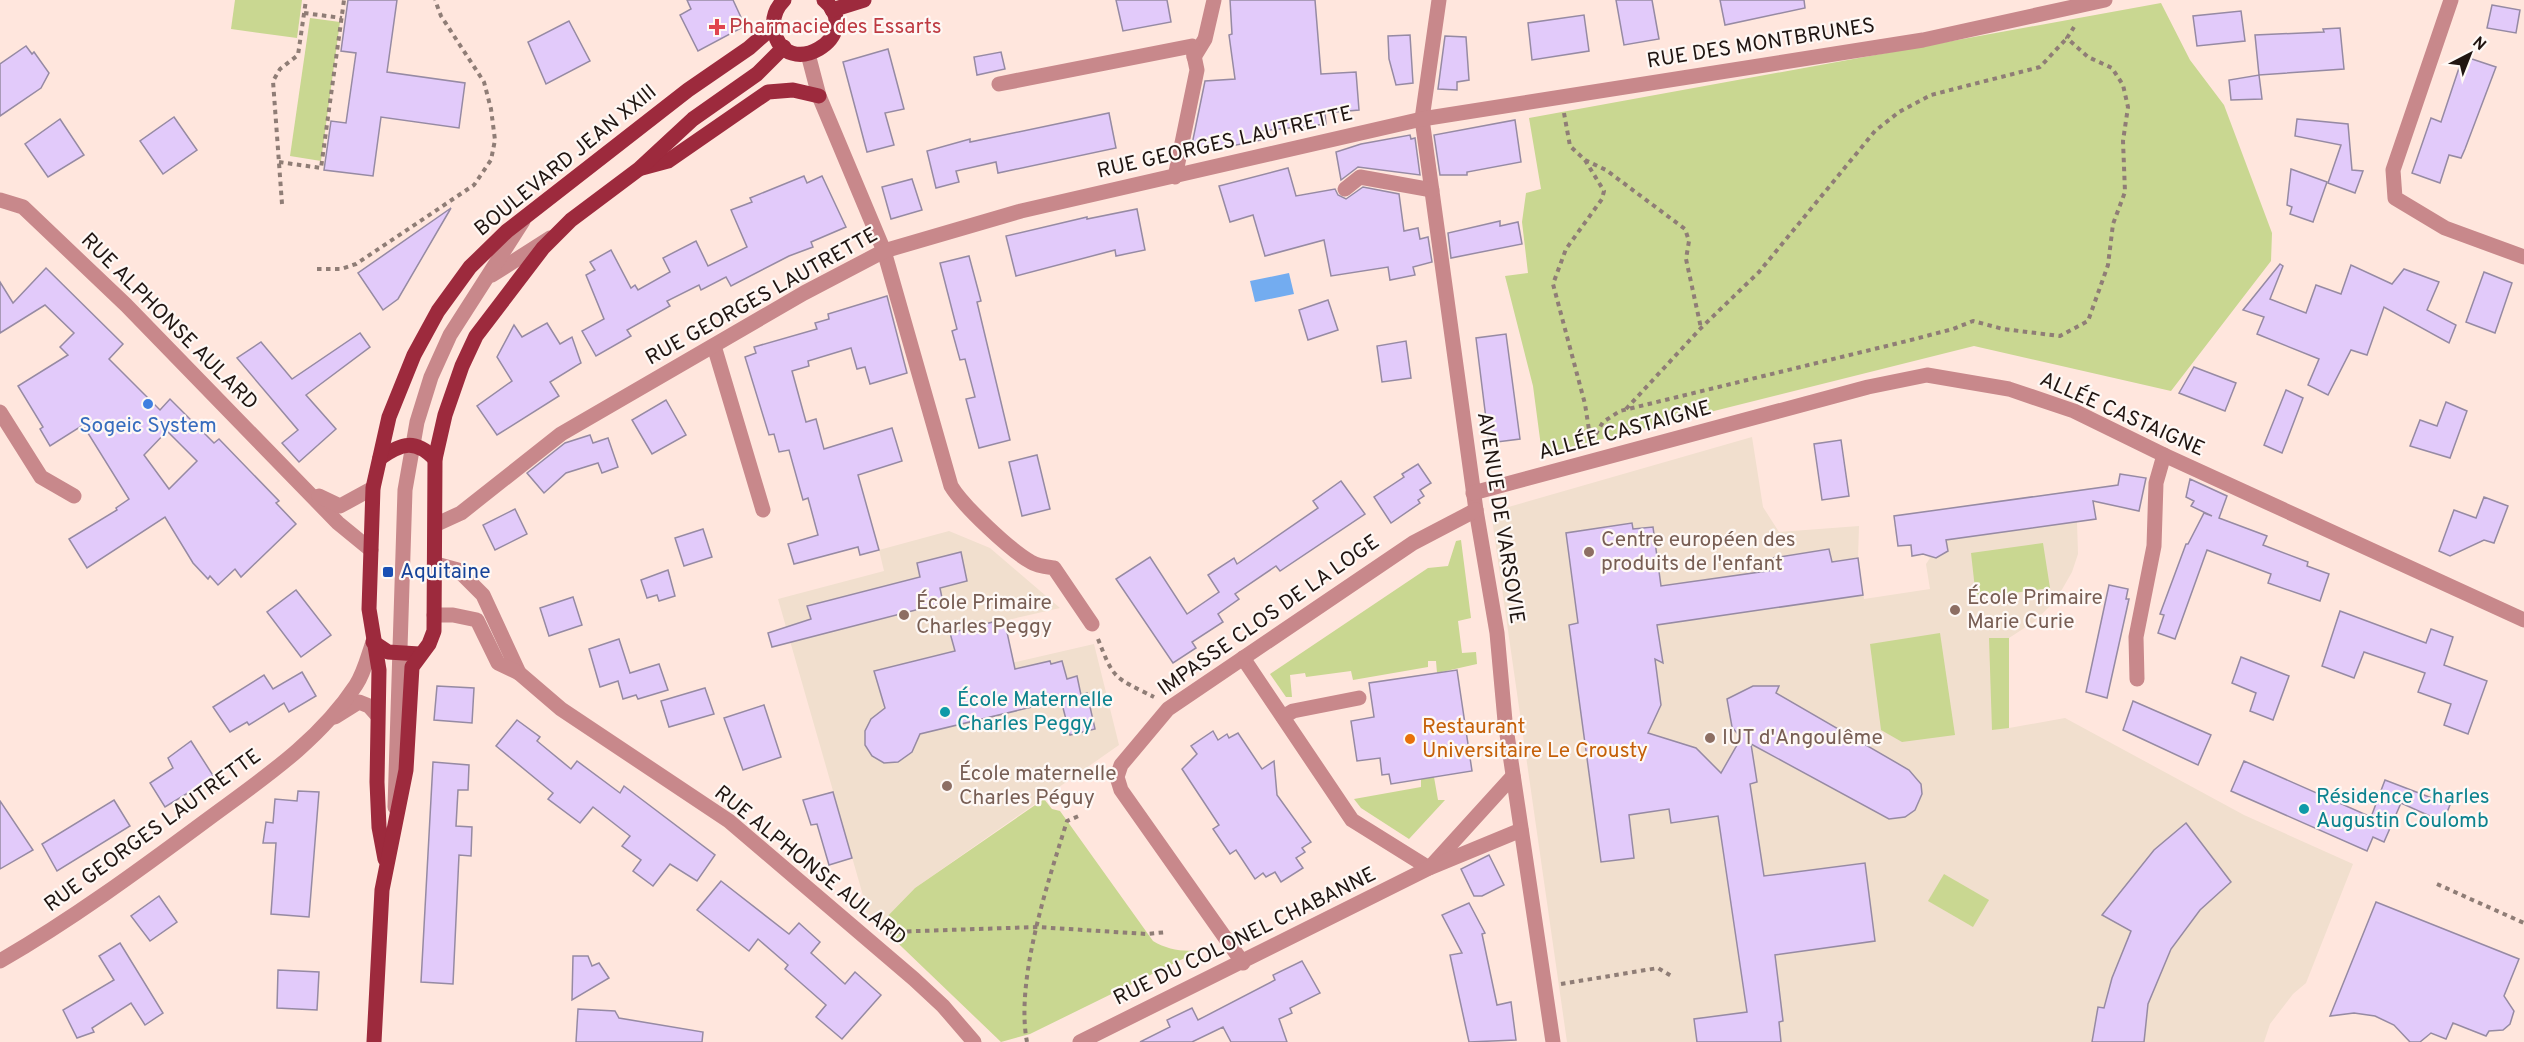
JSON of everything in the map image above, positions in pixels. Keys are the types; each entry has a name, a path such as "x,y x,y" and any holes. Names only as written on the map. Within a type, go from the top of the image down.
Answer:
{"main road":[{"path":"784,0 776,10 775,34 784,47 799,54 817,52 831,39 835,29 828,5 864,0"},
{"name":"BOULEVARD JEAN XXIII","path":"387,869 379,827 377,715 379,670 369,609 373,488 389,417 414,355 438,311 470,267 532,209 687,90 749,48 774,26"},
{"path":"374,1042 382,890 406,770 412,667 429,644 434,631 437,524 435,459 455,386 476,336 505,295 555,235 571,220 639,169 693,119 757,74 784,47"},
{"path":"639,169 668,161 768,92 793,90 819,96"},
{"path":"380,458 395,447 412,445 425,449 435,459"},
{"path":"373,642 394,653 420,654"}],"street":[{"path":"1194,57 1205,39 1214,0"},
{"name":"AVENUE DE VARSOVIE","path":"1439,0 1422,119 1473,493 1497,633 1513,776 1553,1042"},
{"name":"RUE DES MONTBRUNES","path":"1422,119 1923,40 2105,0"},
{"path":"2451,0 2394,170 2395,198 2445,228 2524,257"},
{"path":"999,84 1192,46 1197,70 1175,177"},
{"path":"808,54 819,96 884,251 951,486 959,499 981,520 1032,563 1054,568 1092,624"},
{"name":"RUE GEORGES LAUTRETTE","path":"437,524 461,513 561,434 804,293 884,251 1021,211 1422,119"},
{"path":"1345,189 1360,177 1432,190"},
{"name":"RUE ALPHONSE AULARD","path":"1,196 23,207 109,288 338,523 371,550"},
{"path":"395,829 394,653 401,623 405,490 412,445 431,378 450,335 532,209"},
{"path":"489,277 555,235"},
{"path":"714,346 763,510"},
{"name":"ALLÉE CASTAIGNE","path":"1473,493 1858,389 1927,375 2009,389 2074,411 2164,455 2524,620"},
{"path":"0,412 40,477 74,496"},
{"path":"2137,679 2136,638 2154,546 2156,483 2164,455"},
{"name":"RUE ALPHONSE AULARD","path":"301,485 340,506 373,488"},
{"name":"IMPASSE CLOS DE LA LOGE","path":"1243,963 1119,785 1117,777 1121,765 1168,709 1413,543 1476,510"},
{"name":"RUE ALPHONSE AULARD","path":"436,564 459,570 483,595 519,673"},
{"name":"RUE ALPHONSE AULARD","path":"434,615 453,615 477,620 498,663 519,673 561,709 729,821 914,979 943,1006 974,1042"},
{"name":"RUE GEORGES LAUTRETTE","path":"0,961 44,936 154,859 292,756 323,726 357,683 373,642"},
{"path":"379,670 394,653"},
{"path":"1243,658 1352,820 1429,868"},
{"path":"1282,717 1293,711 1359,698"},
{"name":"RUE GEORGES LAUTRETTE","path":"323,726 359,702 369,706 377,715"},
{"name":"RUE DU COLONEL CHABANNE","path":"1429,868 1513,776"},
{"name":"RUE DU COLONEL CHABANNE","path":"1080,1042 1243,963 1429,868 1521,830"}],"path":[{"path":"282,204 273,81 280,69 298,55 306,0"},
{"path":"279,162 321,168 344,0"},
{"path":"317,269 341,269 356,264 474,185 491,160 495,140 492,109 484,82 441,16 435,0"},
{"path":"1625,410 1701,328 1759,272 1875,131 1899,112 1931,95 2040,67 2067,38 2087,4"},
{"path":"304,13 342,18"},
{"path":"1591,442 1603,422 1625,410 1907,342 1973,321 2003,329 2060,336 2088,321 2108,265 2113,224 2125,192 2123,141 2128,107 2123,86 2112,68 2088,57 2067,38"},
{"path":"1561,97 1570,146 1585,160 1604,191 1602,199 1566,249 1553,284 1585,404 1594,460"},
{"path":"1585,160 1606,170 1685,229 1689,241 1686,259 1701,328"},
{"path":"1092,624 1106,665 1115,676 1159,699 1168,709"},
{"path":"1027,1042 1025,998 1037,927 1067,821 1081,815"},
{"path":"2437,884 2524,923"},
{"path":"881,932 1037,927 1147,934 1167,932"},
{"path":"1545,987 1658,968 1673,977"}],"shaded area":[{"name":"IUT d'Angoulême","path":"1752,437 1763,507 1779,532 1859,526 1858,558 1864,599 1930,589 1926,564 1930,558 1923,554 1912,556 1910,545 1898,546 1894,516 2091,488 2096,519 2077,522 2078,554 2072,572 2056,600 2035,621 2009,638 2009,728 2065,718 2244,815 2353,864 2306,983 2293,994 2270,1024 2264,1042 1567,1042 1491,512"},
{"name":"École maternelle Charles Péguy","path":"949,531 990,548 1060,608 951,633 960,675 1094,644 1119,745 915,888 879,925 862,908 864,899 778,599 884,571 879,550"}],"green space":[{"path":"235,0 302,0 297,38 231,29"},
{"path":"2161,3 2190,60 2224,105 2272,233 2271,261 2171,391 1974,346 1542,454 1533,386 1505,276 1528,273 1522,222 1526,193 1541,189 1529,118"},
{"path":"310,18 340,22 321,161 290,156"},
{"path":"1461,540 1471,618 1458,621 1462,653 1476,652 1477,664 1437,673 1436,661 1428,661 1428,667 1353,680 1351,671 1306,677 1305,673 1290,675 1292,697 1286,697 1270,674 1428,568 1448,566 1456,541"},
{"path":"2043,543 2050,588 1976,598 1971,553"},
{"path":"1940,633 1955,735 1902,742 1881,730 1870,644"},
{"path":"1989,638 2009,638 2009,728 1992,730"},
{"path":"1434,777 1438,800 1445,800 1409,839 1361,808 1354,799 1421,787 1421,779"},
{"path":"1044,799 1052,809 1060,811 1153,941 1176,950 1201,950 1030,1034 1001,1042 879,925 915,888"},
{"path":"1944,874 1989,900 1973,927 1928,901"}],"water":[{"path":"1289,273 1294,294 1255,302 1250,281"}],"building":[{"path":"348,0 397,0 387,72 465,83 459,128 381,117 373,176 324,170 331,121 346,123 356,53 341,51"},
{"path":"687,0 733,0 745,26 698,51 680,15 691,9"},
{"path":"1116,0 1167,0 1171,22 1123,31"},
{"path":"1230,0 1315,0 1321,74 1356,72 1359,110 1325,113 1326,124 1261,131 1262,140 1190,154 1205,81 1235,79 1229,35 1232,34"},
{"path":"1616,0 1652,0 1659,39 1624,45"},
{"path":"1720,0 1804,0 1805,8 1725,25"},
{"path":"2492,5 2520,10 2516,33 2487,28"},
{"path":"2241,11 2245,41 2197,46 2193,16"},
{"path":"1584,15 1589,51 1532,60 1528,23"},
{"path":"569,21 590,61 546,84 528,42"},
{"path":"2340,28 2344,69 2259,75 2255,35 2324,32 2323,29"},
{"path":"1410,35 1413,83 1396,85 1389,59 1388,36"},
{"path":"1445,36 1466,37 1469,80 1457,82 1457,90 1438,89"},
{"path":"26,46 32,54 34,52 49,73 41,88 0,116 0,64"},
{"path":"888,49 904,109 885,113 894,145 867,152 843,62"},
{"path":"1001,52 1005,69 977,75 974,57"},
{"path":"2463,56 2496,67 2461,158 2449,155 2440,183 2412,173 2431,118 2441,122"},
{"path":"2259,75 2262,99 2231,100 2229,80"},
{"path":"1109,113 1116,148 998,173 996,162 956,171 959,182 936,188 927,151 970,139 970,142"},
{"path":"174,117 197,150 163,174 140,141"},
{"path":"60,119 84,155 48,177 25,144"},
{"path":"2297,119 2348,124 2352,170 2363,171 2355,193 2328,183 2341,145 2295,136"},
{"path":"1515,120 1521,162 1467,172 1467,175 1440,175 1434,135"},
{"path":"1410,135 1411,139 1415,138 1420,175 1358,167 1341,180 1336,152 1361,144"},
{"path":"1288,168 1296,196 1335,189 1338,195 1346,199 1363,187 1399,194 1404,231 1418,228 1420,239 1428,237 1432,262 1413,267 1415,275 1390,280 1388,267 1331,276 1324,240 1265,256 1253,215 1230,222 1219,186"},
{"path":"2291,169 2327,182 2313,222 2290,214 2292,207 2287,205"},
{"path":"804,176 807,183 822,176 846,227 811,242 813,247 789,256 731,286 726,277 701,290 699,285 667,301 670,306 627,330 631,336 596,356 582,331 604,319 586,275 595,270 590,262 611,250 631,288 635,285 638,290 670,272 663,258 696,241 708,266 747,247 731,210 752,202 750,198"},
{"path":"912,179 922,210 891,219 882,187"},
{"path":"451,208 398,299 383,310 358,273"},
{"path":"1137,209 1145,250 1116,256 1115,250 1016,276 1006,236 1087,217 1087,219"},
{"path":"1500,221 1500,226 1518,222 1522,244 1451,258 1448,233"},
{"path":"969,256 981,301 977,302 1010,440 979,448 966,399 975,397 965,359 960,360 952,331 957,329 940,263"},
{"path":"2280,264 2283,266 2270,299 2306,313 2316,285 2341,294 2351,265 2392,284 2404,269 2439,282 2427,310 2456,325 2449,343 2384,307 2367,355 2351,350 2328,395 2308,385 2319,359 2257,334 2264,317 2243,310"},
{"path":"46,268 123,344 109,359 160,410 170,399 214,443 219,439 279,501 276,503 296,524 241,577 235,569 218,585 210,576 208,579 193,563 165,517 87,568 69,539 117,510 116,508 129,499 83,425 50,446 40,429 43,427 18,386 68,355 60,347 74,333 45,305 0,333 0,282 13,303","holes":["167,431 197,461 169,489 144,455"]},
{"path":"2484,272 2512,283 2495,333 2466,322"},
{"path":"887,296 907,373 870,384 865,367 857,369 851,348 808,361 809,366 792,371 806,422 816,419 824,449 892,428 902,461 858,475 879,550 860,555 858,547 794,564 788,544 818,535 808,498 803,500 789,450 779,452 774,434 769,435 745,357 756,353 754,347 817,329 815,323 829,319 828,314"},
{"path":"1328,300 1338,330 1308,340 1299,310"},
{"path":"547,323 560,344 572,337 581,363 550,382 559,396 497,435 477,406 512,381 497,357 514,325 522,337"},
{"path":"360,333 370,347 306,395 336,429 299,462 282,443 298,430 237,358 261,342 292,379"},
{"path":"1506,334 1520,439 1489,443 1476,338"},
{"path":"1406,341 1411,378 1382,382 1377,346"},
{"path":"2194,367 2236,383 2225,411 2179,393"},
{"path":"2286,390 2303,398 2282,453 2264,445"},
{"path":"666,400 686,435 652,454 632,420"},
{"path":"2446,402 2467,411 2450,458 2410,446 2420,420 2437,426"},
{"path":"590,435 593,443 608,438 618,467 602,473 598,463 566,473 544,493 527,473 565,443"},
{"path":"1841,440 1849,496 1822,500 1814,444"},
{"path":"1037,455 1050,509 1022,516 1009,462"},
{"path":"1418,464 1431,483 1420,490 1424,496 1418,500 1420,503 1391,523 1374,497 1404,477 1402,474"},
{"path":"2120,474 2146,478 2139,511 2093,501 2096,519 1946,540 1948,551 1936,558 1923,554 1912,556 1911,545 1898,546 1894,516 2118,485"},
{"path":"2190,479 2227,496 2219,518 2267,536 2263,545 2308,562 2307,566 2329,574 2320,601 2268,583 2271,574 2207,550 2175,639 2158,633 2164,615 2160,614 2186,544 2204,513 2212,516 2191,506 2194,501 2186,497"},
{"path":"1341,481 1365,514 1280,571 1276,566 1235,594 1239,599 1218,614 1223,622 1192,642 1196,648 1173,663 1116,579 1150,557 1187,614 1219,592 1208,575 1234,558 1237,564 1318,508 1313,501"},
{"path":"2484,497 2508,506 2494,543 2484,540 2450,556 2439,551 2454,510 2476,518"},
{"path":"515,509 527,534 495,550 483,525"},
{"path":"1632,523 1633,529 1653,527 1661,586 1774,570 1773,558 1829,549 1832,562 1858,558 1863,595 1657,625 1663,663 1655,659 1661,705 1648,733 1696,748 1721,773 1741,738 1732,727 1727,699 1753,686 1779,686 1776,693 1909,770 1921,784 1922,794 1915,810 1905,817 1889,819 1751,744 1757,782 1750,784 1764,876 1865,863 1875,941 1775,955 1783,1021 1779,1022 1781,1042 1697,1042 1694,1019 1747,1012 1718,816 1671,823 1669,809 1629,815 1634,858 1601,862 1569,625 1578,623 1566,533"},
{"path":"703,529 712,557 684,566 675,538"},
{"path":"961,552 967,581 940,588 943,603 772,647 768,633 811,619 807,606 920,577 917,563"},
{"path":"668,570 675,596 659,601 657,595 647,598 641,580"},
{"path":"2109,585 2128,589 2126,599 2129,599 2107,698 2086,692"},
{"path":"296,590 331,635 301,657 267,612"},
{"path":"573,597 582,625 549,636 540,608"},
{"path":"2340,611 2426,643 2431,629 2453,637 2444,665 2487,681 2468,734 2444,725 2451,704 2418,692 2425,673 2364,652 2354,678 2322,666"},
{"path":"993,622 994,625 1005,623 1015,669 1050,661 1051,664 1062,661 1067,679 1077,676 1081,695 1087,693 1095,729 1070,735 1061,700 920,734 912,752 898,762 884,763 872,756 865,745 865,731 871,719 885,708 874,671 955,651 950,633"},
{"path":"619,639 630,673 659,664 668,690 638,699 636,695 623,699 618,681 600,687 589,649"},
{"path":"2241,657 2289,676 2273,720 2250,711 2256,693 2232,683"},
{"name":"Restaurant Universitaire Le Crousty","path":"1457,670 1472,771 1391,784 1389,774 1382,775 1380,758 1357,761 1351,721 1374,717 1369,683"},
{"path":"302,672 316,696 289,712 284,703 249,725 247,722 230,732 213,707 264,675 273,689"},
{"path":"437,686 474,688 472,723 434,720"},
{"path":"705,688 714,714 669,727 661,701"},
{"path":"2133,701 2211,735 2198,765 2123,730"},
{"path":"764,705 781,757 743,770 724,718"},
{"path":"517,720 540,737 537,741 571,769 577,761 620,793 624,786 715,855 697,881 670,864 653,886 633,871 641,860 622,846 630,836 593,807 580,823 548,799 553,793 496,746"},
{"path":"1213,731 1218,740 1227,734 1229,738 1238,733 1262,769 1274,761 1277,795 1311,842 1302,848 1305,852 1296,858 1303,868 1281,882 1275,872 1266,877 1263,873 1255,879 1236,850 1230,854 1213,829 1219,825 1182,769 1197,754 1191,746"},
{"path":"191,741 214,777 165,807 150,783 173,768 168,758"},
{"path":"2244,761 2371,817 2385,780 2450,805 2443,822 2401,803 2384,842 2373,837 2367,851 2231,791"},
{"path":"433,762 469,765 468,790 458,790 456,826 472,827 471,856 459,855 453,984 421,982"},
{"path":"298,791 319,792 309,917 271,914 276,843 263,843 266,822 273,823 275,799 297,801"},
{"path":"833,792 852,858 829,865 817,824 811,825 803,800"},
{"path":"114,800 130,826 57,871 42,844"},
{"path":"0,801 33,850 0,869"},
{"path":"2186,823 2231,882 2200,910 2171,949 2148,1004 2144,1042 2092,1042 2098,1007 2104,1008 2112,978 2131,931 2102,915 2154,850"},
{"path":"1489,855 1504,885 1482,896 1474,896 1461,869"},
{"path":"721,881 789,934 799,923 820,942 811,953 845,984 855,972 881,995 842,1039 816,1017 826,1005 785,969 788,965 758,939 749,951 697,910"},
{"path":"159,896 177,922 150,941 131,916"},
{"path":"2376,902 2519,959 2504,996 2514,1011 2510,1024 2503,1030 2489,1031 2486,1036 2453,1023 2446,1039 2431,1033 2420,1042 2410,1042 2394,1025 2375,1016 2354,1013 2330,1016"},
{"path":"1469,903 1485,933 1482,934 1497,1005 1511,1002 1516,1040 1469,1042 1450,955 1462,953 1442,915"},
{"path":"120,943 163,1013 145,1025 131,1003 92,1028 94,1032 77,1038 63,1010 114,980 99,956"},
{"path":"573,956 588,956 592,966 599,963 609,978 572,1000"},
{"path":"1302,961 1320,993 1290,1008 1292,1013 1279,1019 1287,1042 1231,1042 1223,1027 1192,1042 1140,1042 1170,1027 1167,1020 1192,1008 1198,1020 1275,980 1273,975"},
{"path":"278,970 319,972 317,1010 277,1008"},
{"path":"578,1009 615,1011 619,1018 703,1032 702,1042 576,1042"}],"place":[{"name":"Pharmacie des Essarts","path":"717,27"},
{"name":"Sogeic System","path":"148,404"},
{"name":"Centre européen des produits de l'enfant","path":"1589,552"},
{"name":"Aquitaine","path":"388,572"},
{"name":"École Primaire Marie Curie","path":"1955,610"},
{"name":"École Primaire Charles Peggy","path":"904,615"},
{"name":"École Maternelle Charles Peggy","path":"945,712"},
{"name":"IUT d'Angoulême","path":"1710,738"},
{"name":"Restaurant Universitaire Le Crousty","path":"1410,739"},
{"name":"École maternelle Charles Péguy","path":"947,786"},
{"name":"Résidence Charles Augustin Coulomb","path":"2304,809"}]}
